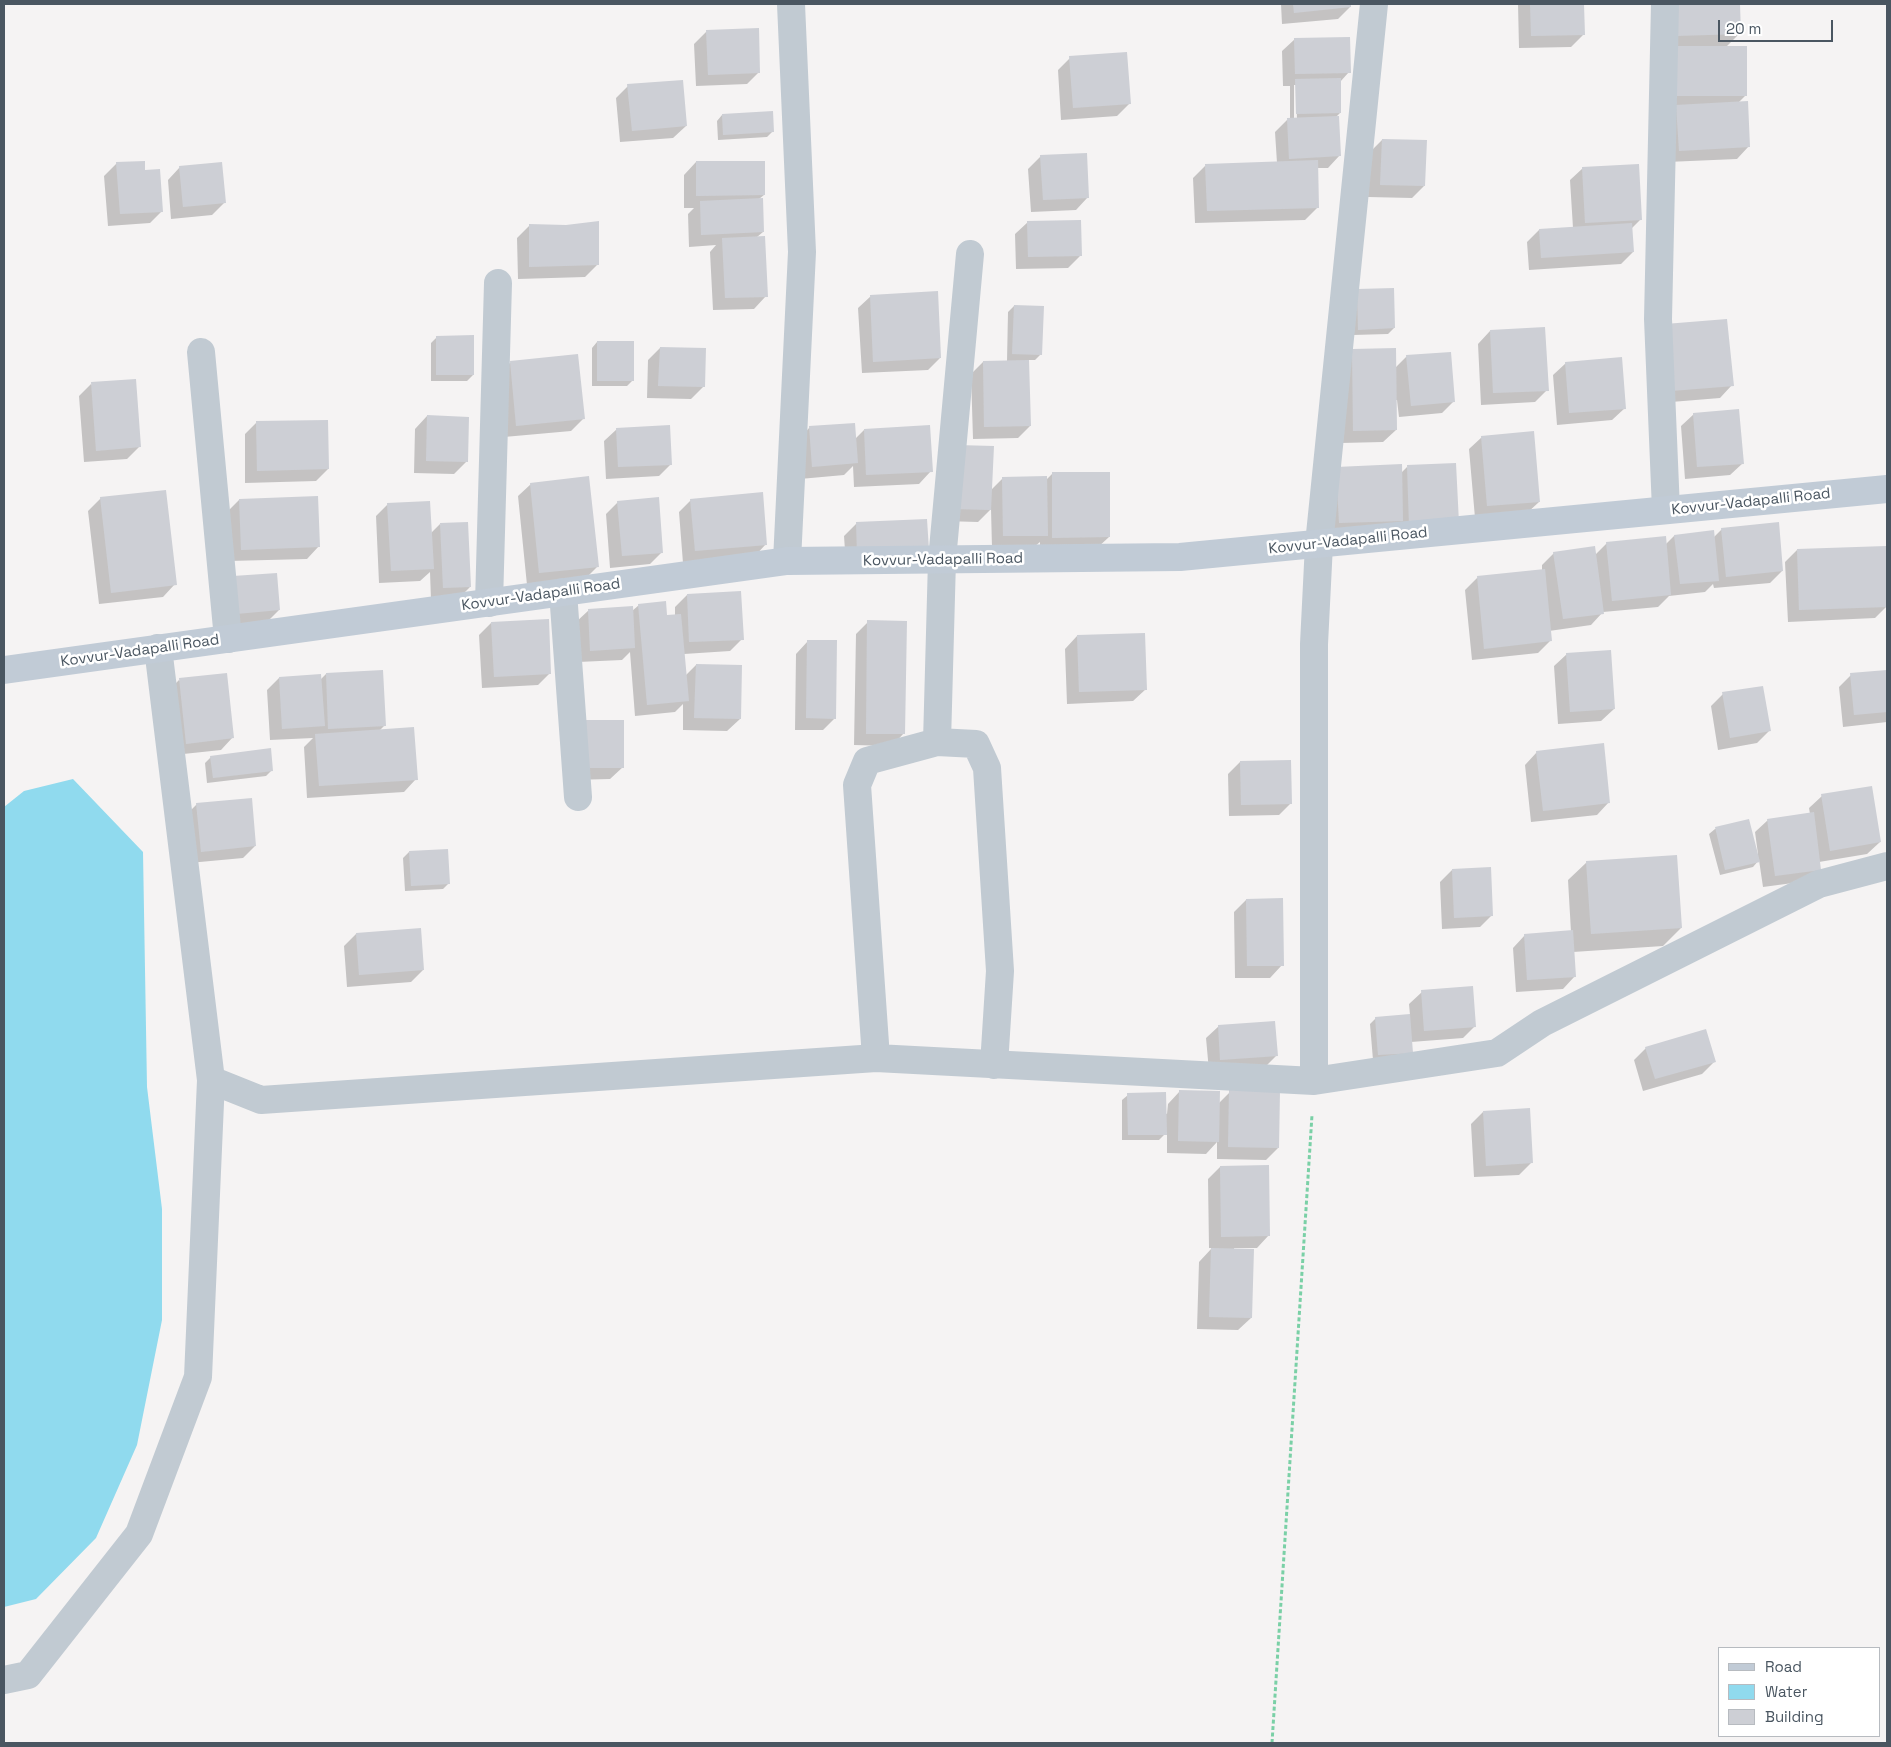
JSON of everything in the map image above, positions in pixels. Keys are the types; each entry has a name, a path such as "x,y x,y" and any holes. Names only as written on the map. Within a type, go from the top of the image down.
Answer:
{"main road":[{"name":"Kovvur-Vadapalli Road","path":"4,670 787,562 1180,557 1887,489"}],"street":[{"path":"787,562 802,252 791,4"},
{"path":"1314,1081 1314,644 1319,544 1374,4"},
{"path":"1665,4 1658,319 1666,510"},
{"path":"937,742 942,560 970,254"},
{"path":"489,603 498,283"},
{"path":"201,352 228,638"},
{"path":"563,592 578,797"},
{"path":"4,1680 28,1675 138,1534 198,1377 211,1080 158,648"},
{"path":"876,1058 857,785 867,761 937,742 976,744 987,768 1000,972 994,1065"},
{"path":"211,1080 261,1100 876,1058 1314,1081 1497,1052 1542,1023 1819,884 1887,866"}],"path":[{"path":"1272,1743 1314,1081"}],"water":[{"path":"73,779 143,852 147,1087 162,1209 162,1320 137,1445 96,1538 36,1599 4,1607 4,807 24,791"}],"building":[{"path":"1293,4 1351,4 1351,7 1294,13"},
{"path":"1530,4 1584,4 1585,35 1531,36"},
{"path":"1674,4 1740,4 1741,34 1675,36"},
{"path":"759,28 760,73 708,75 706,30"},
{"path":"1350,37 1351,73 1295,74 1294,38"},
{"path":"1677,46 1747,46 1747,96 1677,96"},
{"path":"1127,52 1131,104 1073,108 1069,56"},
{"path":"1341,78 1341,113 1296,114 1295,79"},
{"path":"683,80 687,126 632,131 627,84"},
{"path":"1748,101 1750,147 1679,151 1676,105"},
{"path":"773,111 774,132 723,135 722,114"},
{"path":"1339,116 1341,156 1289,159 1287,118"},
{"path":"1382,139 1427,140 1425,186 1380,185"},
{"path":"1087,153 1089,198 1043,200 1040,155"},
{"path":"1318,160 1319,208 1207,211 1205,164"},
{"path":"145,161 145,170 160,169 163,212 120,214 116,162"},
{"path":"696,161 765,161 765,195 696,196"},
{"path":"222,162 226,203 183,207 179,166"},
{"path":"1639,164 1642,220 1585,223 1582,167"},
{"path":"763,198 764,232 701,235 700,201"},
{"path":"1081,220 1082,256 1028,257 1027,221"},
{"path":"599,221 599,265 529,267 529,224 566,225"},
{"path":"1632,223 1634,252 1541,258 1539,229"},
{"path":"765,236 768,297 725,298 722,238"},
{"path":"1394,288 1395,328 1358,330 1357,289"},
{"path":"938,291 941,358 873,362 870,295"},
{"path":"1014,305 1044,306 1042,355 1012,354"},
{"path":"1727,319 1734,386 1671,391 1665,324"},
{"path":"1545,327 1549,391 1493,393 1490,330"},
{"path":"474,335 474,375 436,375 436,336"},
{"path":"597,341 634,341 634,381 597,381"},
{"path":"660,347 706,348 705,387 658,386"},
{"path":"1396,348 1397,430 1353,431 1352,349"},
{"path":"1451,352 1455,402 1411,406 1406,355"},
{"path":"578,354 585,419 516,426 510,361"},
{"path":"1622,357 1626,409 1569,413 1565,362"},
{"path":"1029,360 1031,426 984,427 983,361"},
{"path":"136,379 141,447 96,451 91,382"},
{"path":"1739,409 1744,464 1697,467 1693,413"},
{"path":"427,415 469,417 468,462 426,461"},
{"path":"328,420 329,469 257,471 256,421"},
{"path":"855,423 858,463 812,467 809,426"},
{"path":"670,425 672,465 618,467 616,428"},
{"path":"930,425 933,472 866,475 864,429"},
{"path":"1534,431 1540,502 1487,506 1481,436"},
{"path":"957,445 994,446 991,510 954,509"},
{"path":"1456,463 1459,523 1409,525 1407,465"},
{"path":"1402,464 1403,521 1339,523 1336,467"},
{"path":"1052,472 1110,472 1110,537 1052,538"},
{"path":"589,476 599,567 539,573 530,483"},
{"path":"1047,476 1048,536 1003,536 1002,477"},
{"path":"166,490 177,585 111,593 100,497"},
{"path":"763,492 767,545 695,551 690,499"},
{"path":"318,496 320,547 241,550 239,499"},
{"path":"659,497 663,553 622,556 617,501"},
{"path":"430,501 434,569 391,571 387,503"},
{"path":"927,519 929,550 857,553 856,522"},
{"path":"468,522 471,587 443,588 440,523"},
{"path":"1779,522 1783,571 1726,577 1721,528"},
{"path":"1714,530 1719,581 1680,584 1674,535"},
{"path":"1666,536 1671,595 1612,601 1606,542"},
{"path":"1595,546 1604,614 1563,619 1553,552"},
{"path":"1886,546 1887,607 1799,610 1797,549"},
{"path":"1545,569 1552,641 1484,649 1477,576"},
{"path":"277,573 280,610 236,614 233,576"},
{"path":"741,591 744,640 689,642 687,594"},
{"path":"666,601 667,615 681,614 689,701 647,705 638,604"},
{"path":"633,606 635,648 590,651 588,609"},
{"path":"549,619 551,674 494,677 491,622"},
{"path":"867,620 907,621 905,734 866,734"},
{"path":"1145,633 1147,690 1079,692 1077,635"},
{"path":"807,640 837,640 836,719 806,718"},
{"path":"1611,650 1615,709 1570,712 1566,653"},
{"path":"696,664 742,665 741,719 694,718"},
{"path":"383,670 386,726 328,729 326,673"},
{"path":"1887,670 1887,712 1854,715 1850,673"},
{"path":"227,673 234,738 186,744 179,678"},
{"path":"321,674 325,726 282,729 279,677"},
{"path":"1763,686 1771,731 1730,738 1722,692"},
{"path":"583,720 624,720 624,768 583,768"},
{"path":"414,727 418,780 319,786 315,734"},
{"path":"1604,743 1610,803 1543,811 1536,751"},
{"path":"271,748 273,771 213,778 210,756"},
{"path":"1291,760 1292,804 1241,805 1240,761"},
{"path":"1872,786 1881,842 1830,851 1821,794"},
{"path":"252,798 256,846 201,852 196,803"},
{"path":"1814,812 1821,870 1775,876 1767,819"},
{"path":"1749,819 1760,862 1725,870 1715,827"},
{"path":"448,849 450,884 411,886 409,851"},
{"path":"1677,855 1682,928 1591,934 1586,861"},
{"path":"1491,867 1493,916 1454,918 1452,869"},
{"path":"1283,898 1284,966 1247,966 1246,899"},
{"path":"421,928 424,970 359,975 356,933"},
{"path":"1573,930 1576,977 1527,980 1524,934"},
{"path":"1473,986 1476,1027 1424,1031 1421,990"},
{"path":"1410,1014 1413,1053 1378,1055 1375,1017"},
{"path":"1275,1021 1278,1056 1220,1060 1218,1025"},
{"path":"1706,1029 1716,1062 1655,1079 1645,1047"},
{"path":"1179,1090 1220,1091 1219,1142 1178,1141"},
{"path":"1229,1090 1280,1091 1279,1148 1228,1147"},
{"path":"1166,1092 1167,1135 1128,1135 1127,1093"},
{"path":"1530,1108 1533,1163 1486,1166 1483,1111"},
{"path":"1269,1165 1270,1236 1221,1237 1220,1166"},
{"path":"1211,1248 1254,1249 1252,1318 1209,1317"}]}
